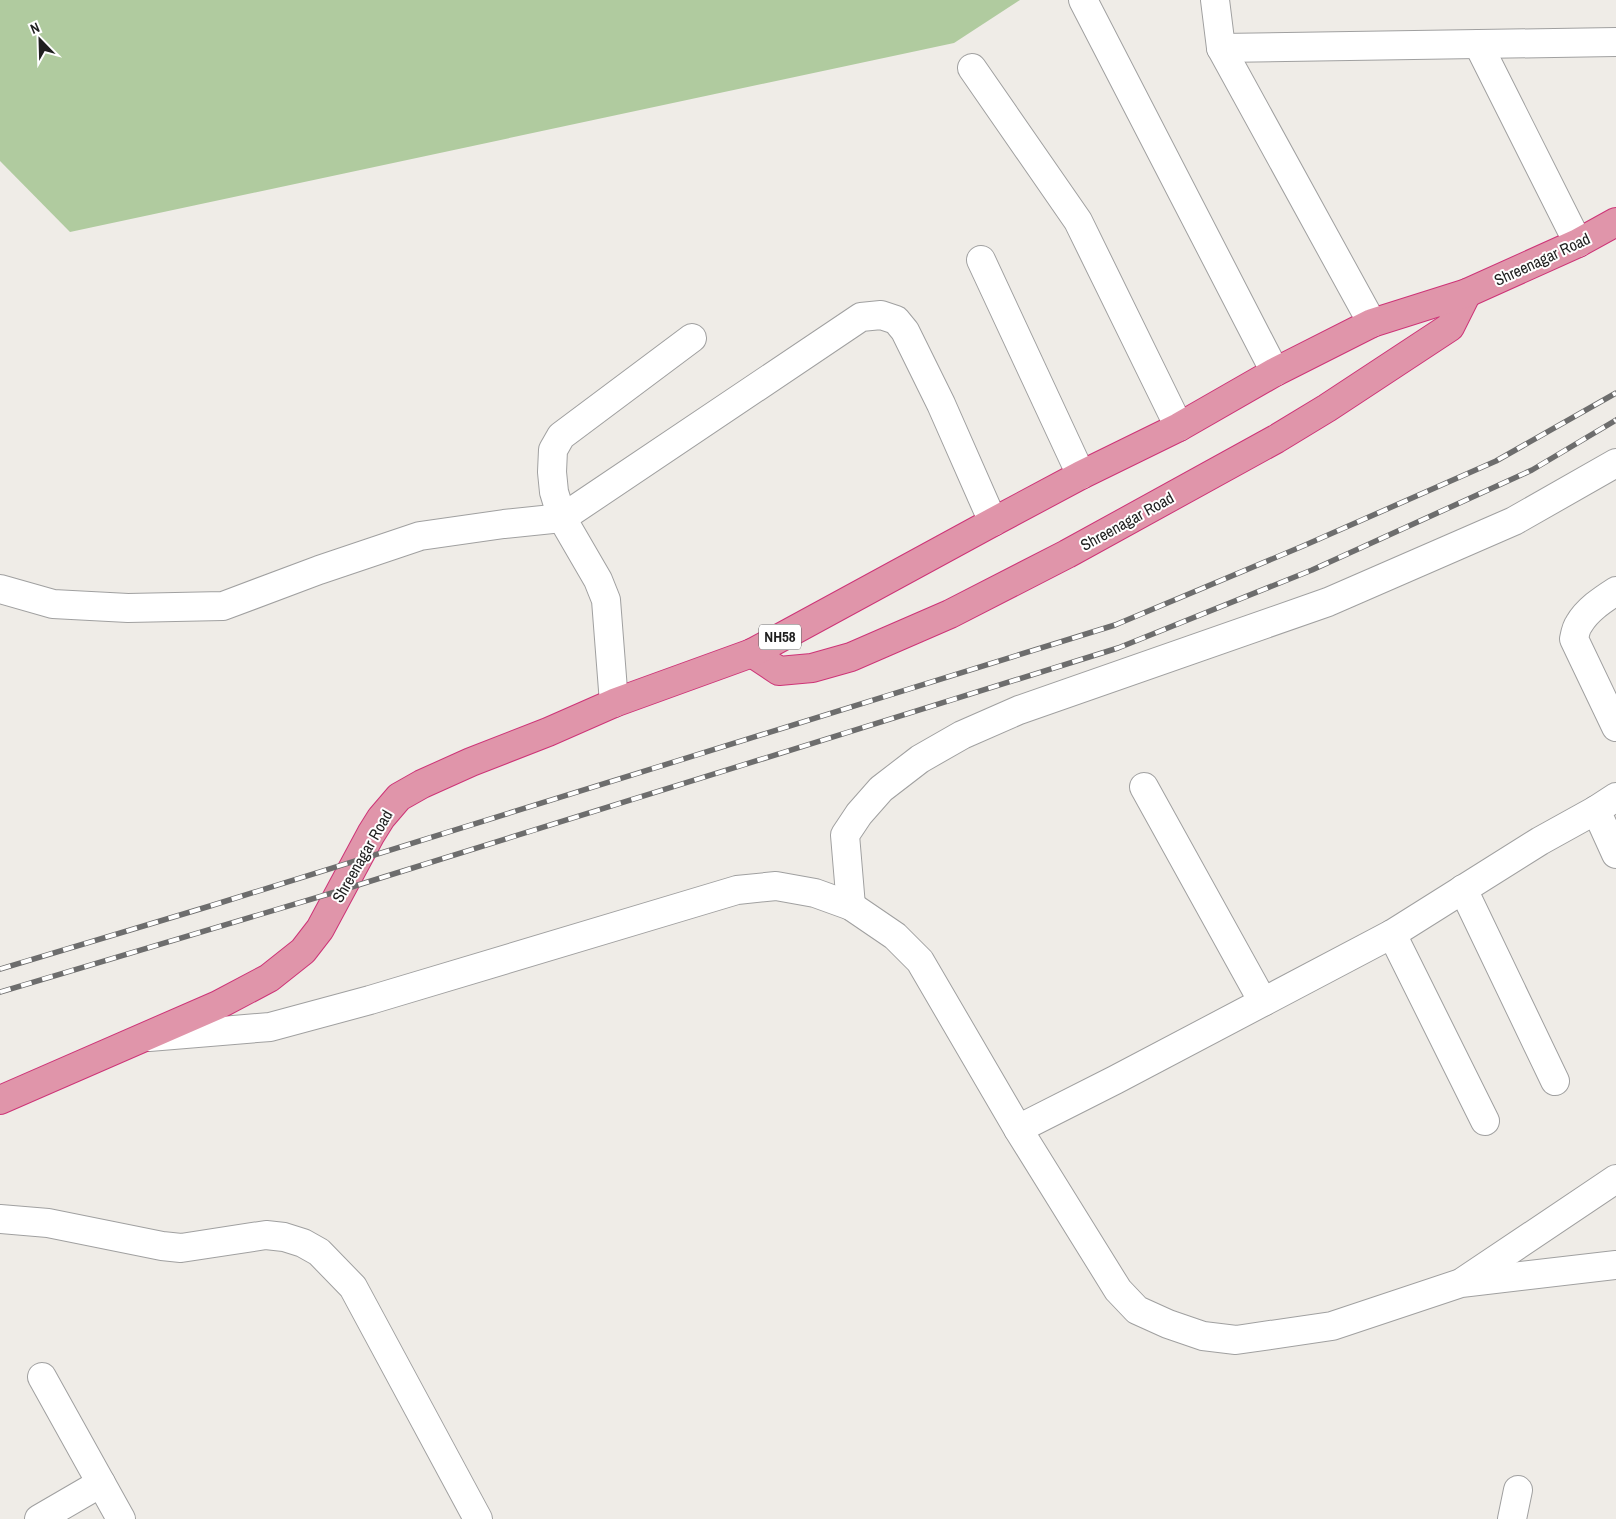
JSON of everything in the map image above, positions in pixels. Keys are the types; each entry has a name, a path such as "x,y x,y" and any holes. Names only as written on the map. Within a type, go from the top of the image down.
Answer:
{"highway":[{"name":"Shreenagar Road","path":"0,1100 218,1005 269,978 303,951 320,929 356,860 381,818 399,797 422,784 470,762 548,732 614,703 752,652 1081,475 1179,426 1275,372 1372,323 1467,293 1578,243 1616,222"},
{"name":"Shreenagar Road","path":"752,652 779,671 812,668 851,657 950,614 1067,554 1276,439 1327,408 1450,326 1467,293"}],"street":[{"path":"1083,0 1275,372"},
{"path":"1215,0 1221,48 1372,323"},
{"path":"1221,48 1616,42"},
{"path":"1478,44 1578,243"},
{"path":"972,68 1078,221 1179,426"},
{"path":"981,260 1081,475"},
{"path":"0,589 53,604 128,608 223,606 319,570 420,536 562,518 861,317 880,315 896,320 905,331 941,404 993,522"},
{"path":"614,703 606,600 598,580 562,518 554,492 552,472 553,450 561,436 692,338"},
{"path":"851,906 845,835 859,814 881,790 920,759 962,735 1019,710 1328,602 1514,521 1616,463"},
{"path":"1616,591 1588,612 1578,625 1574,640 1616,727"},
{"path":"1144,787 1263,1002"},
{"path":"1018,1129 1116,1080 1392,934 1606,803 1616,854"},
{"path":"143,1038 270,1027 380,997 738,890 776,886 815,893 851,906 895,936 920,961 1018,1129 1118,1290 1138,1310 1168,1324 1203,1336 1236,1340 1332,1326 1461,1283 1616,1265"},
{"path":"1463,889 1555,1081"},
{"path":"1392,934 1484,1121"},
{"path":"1461,1283 1616,1178"},
{"path":"0,1219 48,1223 162,1246 181,1248 266,1235 284,1237 303,1243 319,1252 353,1287 478,1519"},
{"path":"42,1377 121,1519"},
{"path":"39,1519 101,1483"},
{"path":"1512,1519 1518,1490"}],"green space":[{"path":"0,0 1020,0 954,43 70,232 0,161"}],"railway":[{"path":"0,969 210,906 1115,625 1303,546 1496,461 1616,393"},
{"path":"0,992 342,890 1118,648 1312,570 1532,470 1616,420"}]}
